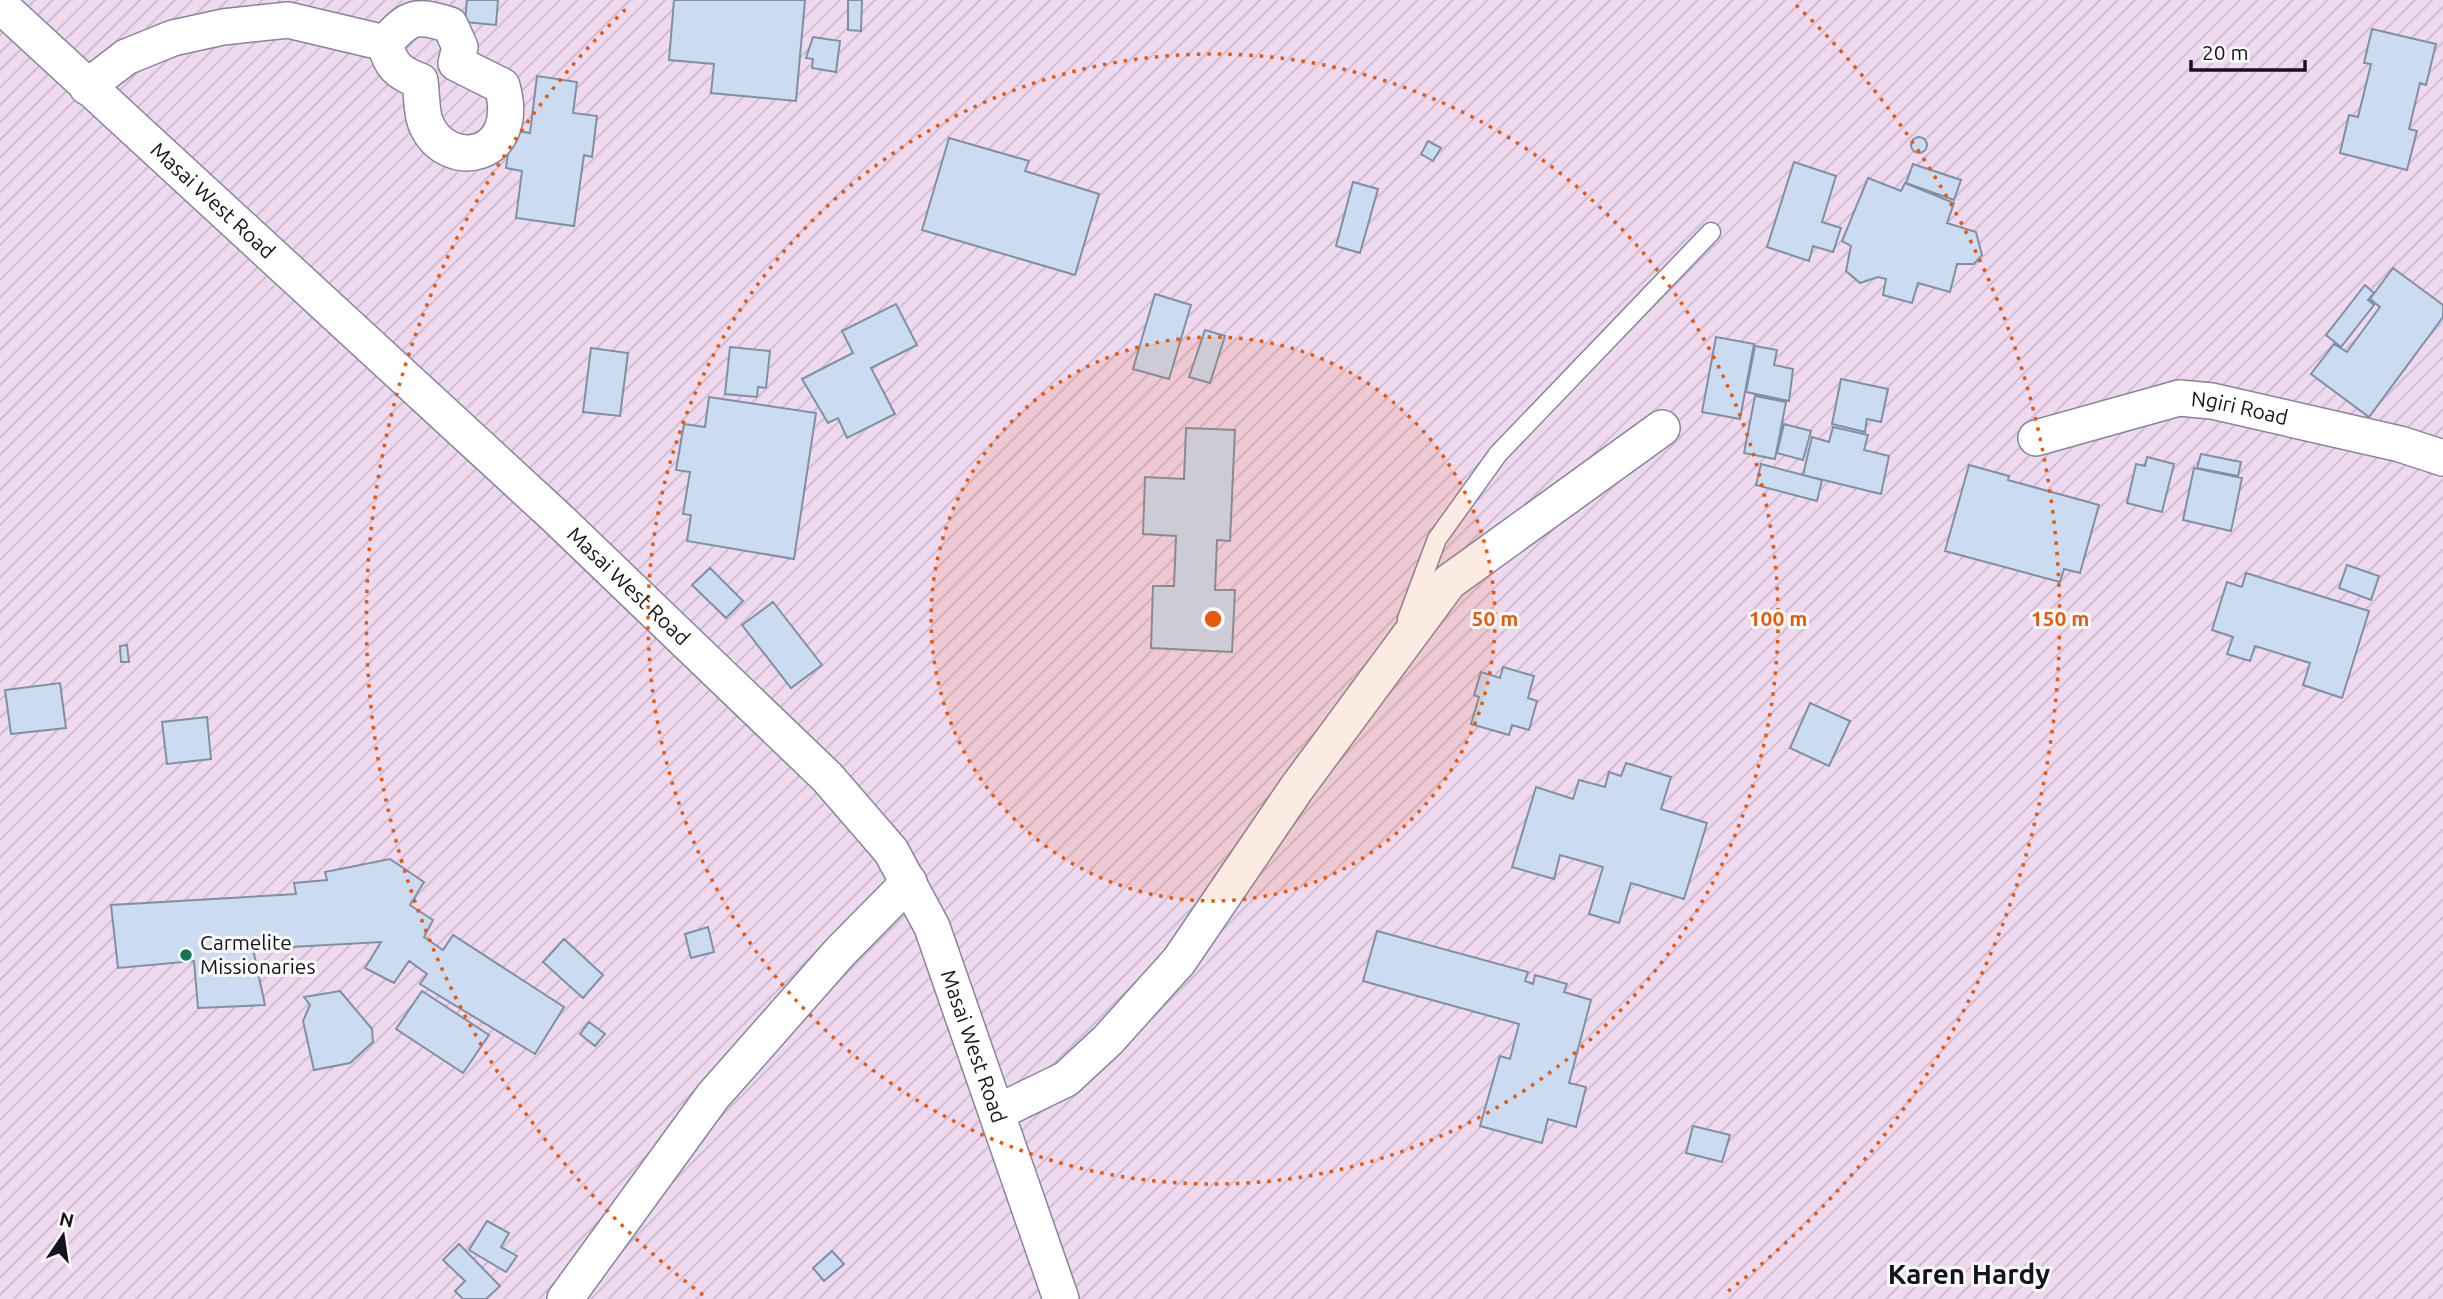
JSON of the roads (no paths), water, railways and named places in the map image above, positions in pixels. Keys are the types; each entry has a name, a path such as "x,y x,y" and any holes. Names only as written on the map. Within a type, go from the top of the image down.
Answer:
{"street":[{"name":"Masai West Road","path":"0,5 555,516 827,777 891,851 932,927 1061,1299"},
{"path":"422,16 450,25 460,47 456,63 420,81 404,76 390,64 385,43 404,22 422,16"},
{"path":"87,87 126,57 173,38 223,27 288,20 385,43"},
{"path":"420,81 425,123 435,138 457,152 483,151 496,143 504,131 508,105 502,86 456,63"},
{"name":"Ngiri Road","path":"2036,438 2179,398 2226,404 2400,444 2443,458"},
{"path":"998,1112 1066,1079 1108,1040 1179,961 1296,789 1449,582 1662,428"},
{"path":"565,1299 713,1096 840,952 909,882"}],"lane":[{"path":"1392,659 1437,540 1498,454 1712,232"}],"place":[{"name":"Carmelite Missionaries","path":"186,955"}],"district":[{"name":"Karen Hardy","path":"1969,1274"}]}
